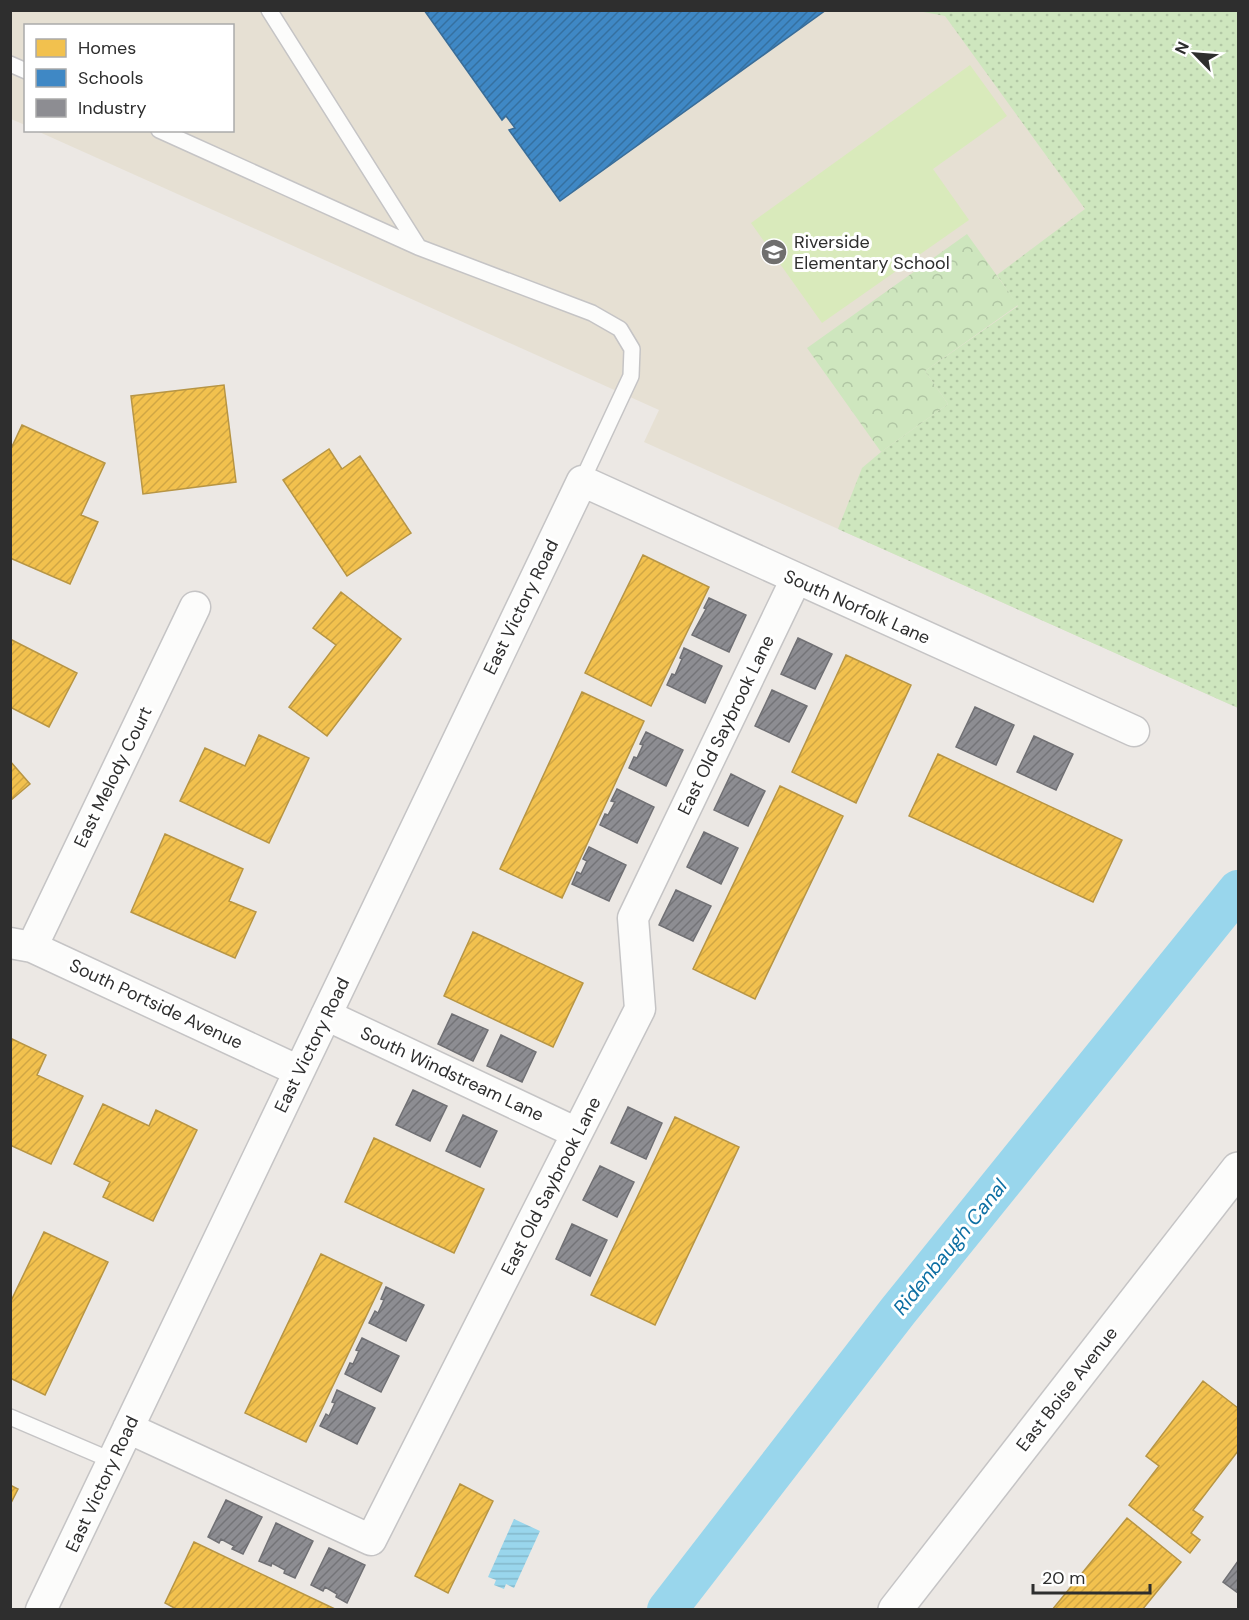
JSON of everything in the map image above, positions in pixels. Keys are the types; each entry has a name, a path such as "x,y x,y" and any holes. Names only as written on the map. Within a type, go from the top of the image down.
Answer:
{"street":[{"name":"South Norfolk Lane","path":"582,481 1134,731"},
{"name":"East Victory Road","path":"41,1610 582,481"},
{"name":"East Old Saybrook Lane","path":"128,1428 371,1540 640,1009 633,918 796,579"},
{"name":"East Melody Court","path":"21,945 195,607"},
{"name":"South Portside Avenue","path":"21,945 299,1071"},
{"name":"South Windstream Lane","path":"326,1015 577,1133"},
{"name":"East Boise Avenue","path":"895,1610 1239,1170"}],"lane":[{"path":"269,10 418,247"},
{"path":"10,64 24,70"},
{"path":"163,132 418,247 592,314 620,329 632,350 631,376 582,481"},
{"path":"10,1417 113,1461"}],"shaded area":[{"name":"Riverside Elementary School","path":"11,11 1238,11 1238,708 644,442 659,410 39,132 234,132 234,24 24,24 24,125 11,119"}],"green space":[{"path":"918,11 1238,11 1238,708 838,529 862,468 948,404 925,371 1018,306 997,275 1085,209 945,16"},
{"path":"970,65 1007,116 933,169 969,220 822,323 751,223"},
{"path":"967,234 1018,305 925,371 948,404 881,452 807,348"}],"water":[{"path":"514,1519 540,1531 514,1588 506,1584 504,1589 494,1585 496,1580 488,1577"}],"building: Homes":[{"path":"224,385 236,482 143,494 131,396"},
{"path":"22,425 105,463 81,515 98,522 70,584 10,558 10,451"},
{"path":"329,449 342,469 360,456 411,533 347,576 283,480"},
{"path":"643,555 709,587 651,706 585,673"},
{"path":"341,592 401,639 327,736 289,707 336,645 313,628"},
{"path":"10,639 77,673 49,727 10,707"},
{"path":"846,655 911,685 856,803 792,772"},
{"path":"582,692 644,721 562,898 500,869"},
{"path":"259,735 309,758 269,843 180,801 205,748 245,766"},
{"path":"938,754 1122,840 1093,902 909,816"},
{"path":"10,761 30,784 10,801"},
{"path":"780,786 843,816 755,999 693,969"},
{"path":"165,834 243,869 229,901 256,912 235,958 131,912"},
{"path":"473,932 583,983 553,1047 444,996"},
{"path":"10,1038 46,1055 37,1075 83,1096 51,1164 10,1145"},
{"path":"103,1104 149,1126 156,1110 197,1130 153,1221 103,1197 110,1182 74,1164"},
{"path":"675,1117 739,1147 655,1325 591,1295"},
{"path":"374,1138 484,1189 454,1253 345,1202"},
{"path":"44,1232 108,1262 45,1395 10,1378 10,1303"},
{"path":"321,1254 382,1283 306,1442 245,1413"},
{"path":"1203,1381 1238,1408 1238,1451 1193,1510 1203,1517 1191,1533 1200,1540 1190,1553 1129,1505 1159,1466 1146,1456"},
{"path":"460,1484 493,1501 448,1593 415,1576"},
{"path":"10,1485 18,1489 10,1505"},
{"path":"1127,1518 1181,1562 1142,1610 1052,1610"},
{"path":"194,1542 337,1610 178,1610 165,1603"}],"building: Schools":[{"path":"424,10 826,10 560,201 509,130 515,128 506,116 502,120"}],"building: Industry":[{"path":"709,598 746,615 729,652 692,635 706,609 704,608"},
{"path":"798,638 832,654 815,689 781,674"},
{"path":"684,648 722,666 705,703 667,685 672,674 675,675"},
{"path":"772,690 807,706 789,742 755,726"},
{"path":"975,707 1014,725 996,765 956,747"},
{"path":"646,732 683,750 666,786 629,768 634,757 637,758"},
{"path":"1034,736 1073,754 1056,790 1017,772"},
{"path":"731,774 765,791 748,826 714,810"},
{"path":"617,789 654,807 637,843 600,825 605,814 608,815 615,802 611,801"},
{"path":"704,832 738,848 721,884 687,867"},
{"path":"589,847 626,865 609,901 572,884 577,872 581,874 587,861 583,859"},
{"path":"676,890 711,906 693,941 659,925"},
{"path":"452,1014 488,1030 473,1061 438,1044"},
{"path":"501,1035 536,1052 522,1082 487,1066"},
{"path":"413,1090 447,1106 430,1141 396,1125"},
{"path":"628,1107 662,1123 646,1159 611,1143"},
{"path":"463,1115 497,1131 480,1167 446,1151"},
{"path":"600,1166 634,1182 617,1217 583,1200"},
{"path":"572,1224 607,1240 590,1276 556,1259"},
{"path":"386,1287 424,1305 406,1341 369,1323 375,1311 378,1313 384,1300 381,1299"},
{"path":"362,1338 399,1356 381,1392 345,1374 350,1363 353,1364"},
{"path":"337,1390 375,1408 357,1444 320,1426 326,1414 329,1416 335,1403 332,1402"},
{"path":"226,1500 262,1517 243,1554 232,1549 234,1546 221,1539 219,1543 208,1537"},
{"path":"276,1523 313,1541 295,1578 284,1573 285,1570 272,1563 271,1566 259,1561"},
{"path":"329,1548 365,1565 347,1603 325,1587 323,1591 311,1585"},
{"path":"1238,1561 1238,1593 1223,1582"}],"waterway":[{"name":"Ridenbaugh Canal","path":"667,1610 898,1311 1238,890"}],"place":[{"name":"Riverside Elementary School","path":"774,252"}]}
